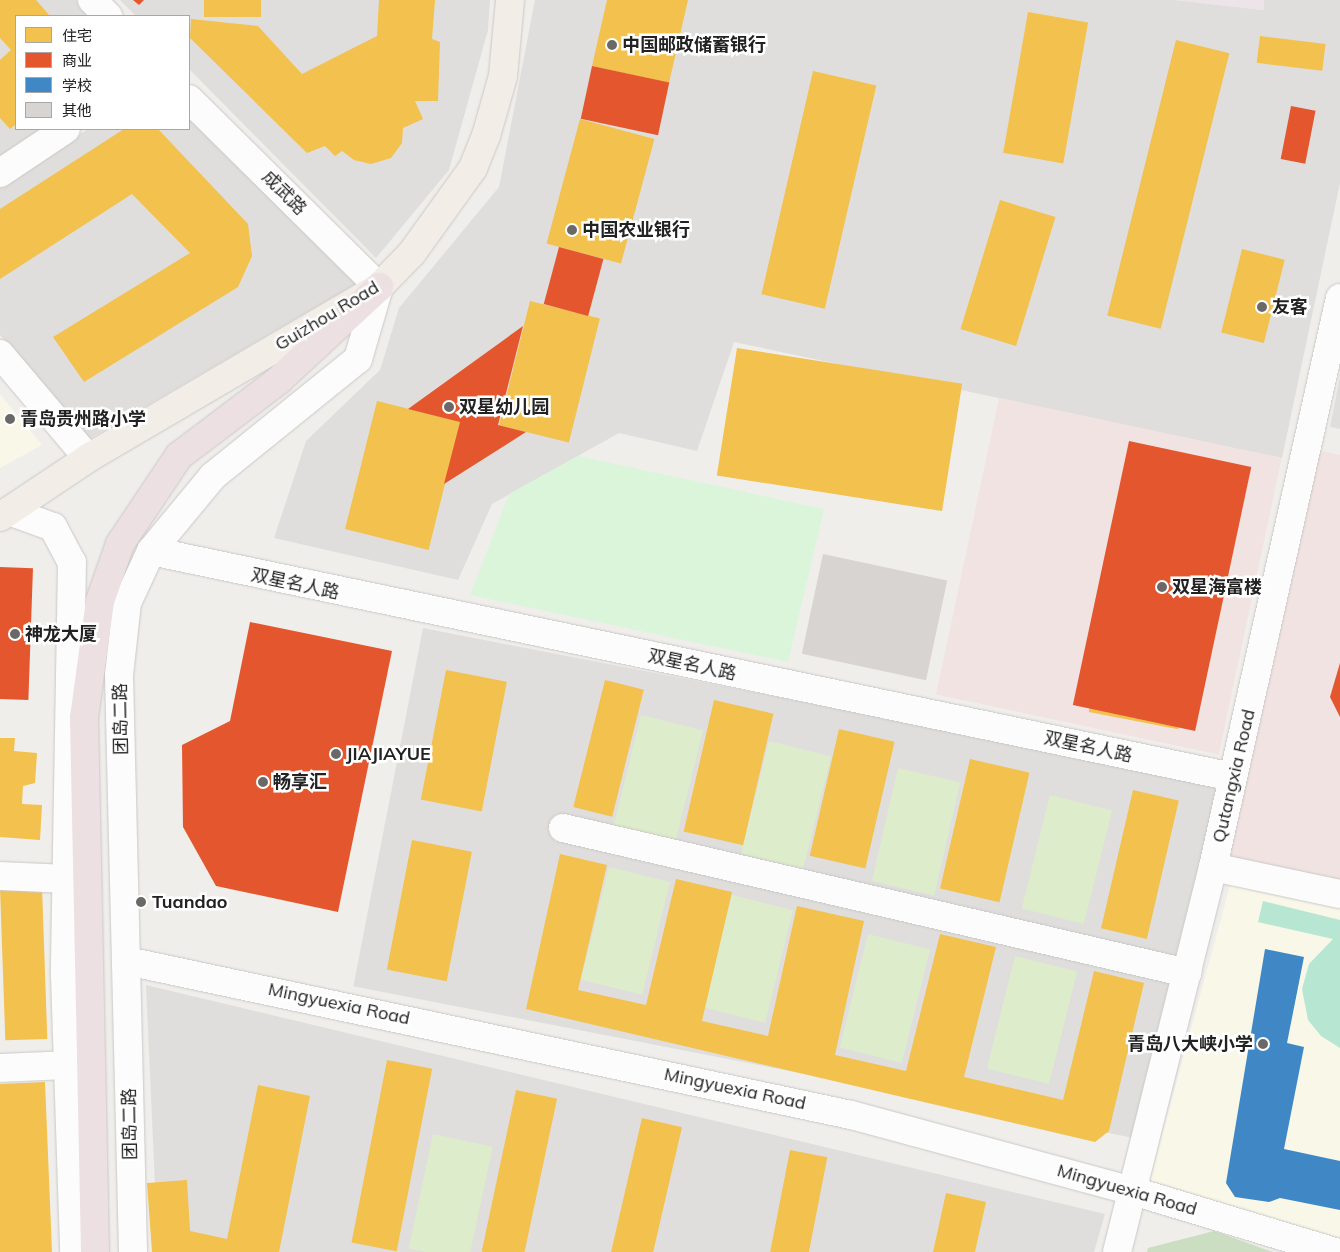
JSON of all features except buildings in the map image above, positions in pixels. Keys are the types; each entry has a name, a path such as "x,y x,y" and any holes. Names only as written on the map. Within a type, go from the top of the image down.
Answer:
{"highway":[{"path":"95,1252 84,718 100,601 120,544 178,456 279,380 379,287"}],"main road":[{"name":"Guizhou Road","path":"5,514 88,458 379,287 412,253 472,168 503,76 510,0"}],"street":[{"path":"92,0 107,15"},
{"name":"成武路","path":"190,99 379,287"},
{"path":"0,173 64,130"},
{"name":"团岛二路","path":"133,1252 120,675 127,603 151,551 213,476 358,359 379,287"},
{"name":"Qutangxia Road","path":"1117,1252 1134,1191 1213,867 1340,298"},
{"path":"0,354 88,458"},
{"path":"5,514 53,527 72,562 65,879 74,1252"},
{"name":"双星名人路","path":"151,551 1233,777"},
{"path":"563,828 1187,973"},
{"path":"1213,867 1340,894"},
{"path":"0,876 65,879"},
{"name":"Mingyuexia Road","path":"127,961 851,1115 1134,1191 1335,1252"},
{"path":"0,1068 69,1065"}],"shaded area":[{"path":"0,0 76,0 91,15 15,15 15,130 45,130 0,160"},
{"path":"120,0 490,0 488,30 449,170 376,258 190,70 190,15 135,15"},
{"path":"535,0 1175,0 1263,10 1264,0 1340,0 1340,183 1282,458 734,342 697,451 619,433 492,504 458,580 274,538 306,441 380,370 399,308 499,187"},
{"path":"1175,0 1264,0 1264,10"},
{"path":"190,116 359,282 89,439 0,335 0,186 86,130 190,130"},
{"path":"1340,376 1340,429 1330,427"},
{"name":"青岛贵州路小学","path":"0,394 42,445 0,468"},
{"path":"999,398 1282,458 1219,754 936,694"},
{"path":"1318,450 1340,455 1340,880 1228,857"},
{"path":"423,628 1220,783 1150,1141 353,986"},
{"name":"青岛八大峡小学","path":"1231,882 1340,906 1340,1241 1149,1183"},
{"path":"146,985 1105,1214 1094,1252 158,1252"}],"green space":[{"path":"578,456 824,509 788,662 470,595 509,494"},
{"path":"641,715 703,730 675,843 613,828"},
{"path":"769,741 831,756 803,869 741,854"},
{"path":"898,768 960,782 934,895 872,881"},
{"path":"1050,795 1112,810 1084,924 1022,909"},
{"path":"609,867 670,882 642,995 581,980"},
{"path":"732,895 793,910 765,1023 704,1008"},
{"path":"1263,901 1340,920 1340,1048 1321,1036 1308,1020 1302,989 1309,964 1333,939 1258,922"},
{"path":"868,934 930,949 902,1063 840,1048"},
{"path":"1015,956 1077,971 1049,1084 987,1069"},
{"path":"433,1134 493,1147 470,1252 425,1252 409,1248"},
{"path":"1214,1231 1273,1252 1147,1252 1148,1248"}],"place":[{"name":"中国邮政储蓄银行","path":"612,45"},
{"name":"中国农业银行","path":"572,230"},
{"name":"友客","path":"1262,307"},
{"name":"双星幼儿园","path":"449,407"},
{"name":"青岛贵州路小学","path":"10,419"},
{"name":"双星海富楼","path":"1162,587"},
{"name":"神龙大厦","path":"15,634"},
{"name":"JIAJIAYUE","path":"336,754"},
{"name":"畅享汇","path":"263,782"},
{"name":"Tuandao","path":"141,902"},
{"name":"青岛八大峡小学","path":"1263,1044"}]}
